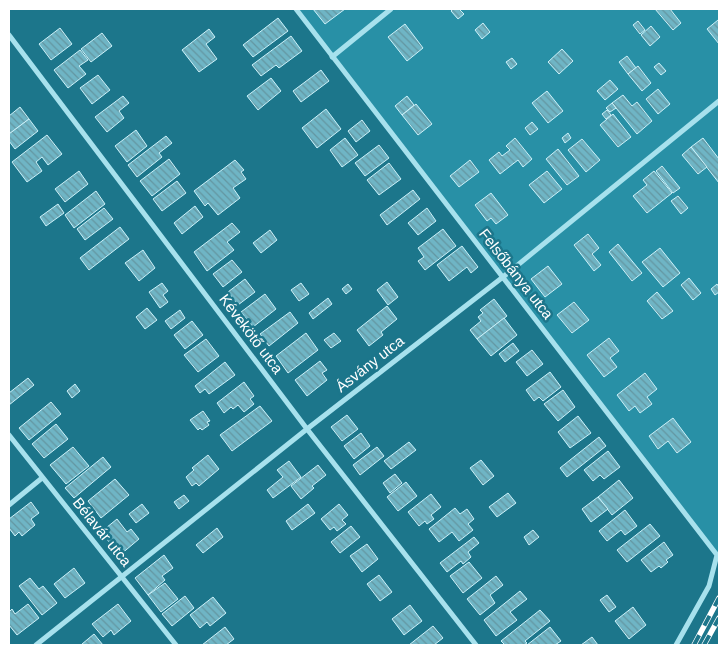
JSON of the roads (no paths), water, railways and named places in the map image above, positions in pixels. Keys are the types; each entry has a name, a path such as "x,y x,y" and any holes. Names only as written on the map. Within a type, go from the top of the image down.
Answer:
{"street":[{"name":"Felsőbánya utca","path":"296,9 717,555 709,586 676,645"},
{"path":"332,57 391,9"},
{"name":"Kévekötő utca","path":"9,36 307,429 476,645"},
{"name":"Ásvány utca","path":"36,645 307,429 502,277 719,101"},
{"name":"Bélavár utca","path":"9,436 176,645"},
{"path":"9,505 42,478"}],"railway":[{"path":"694,645 719,598"},
{"path":"704,645 719,618"}]}
